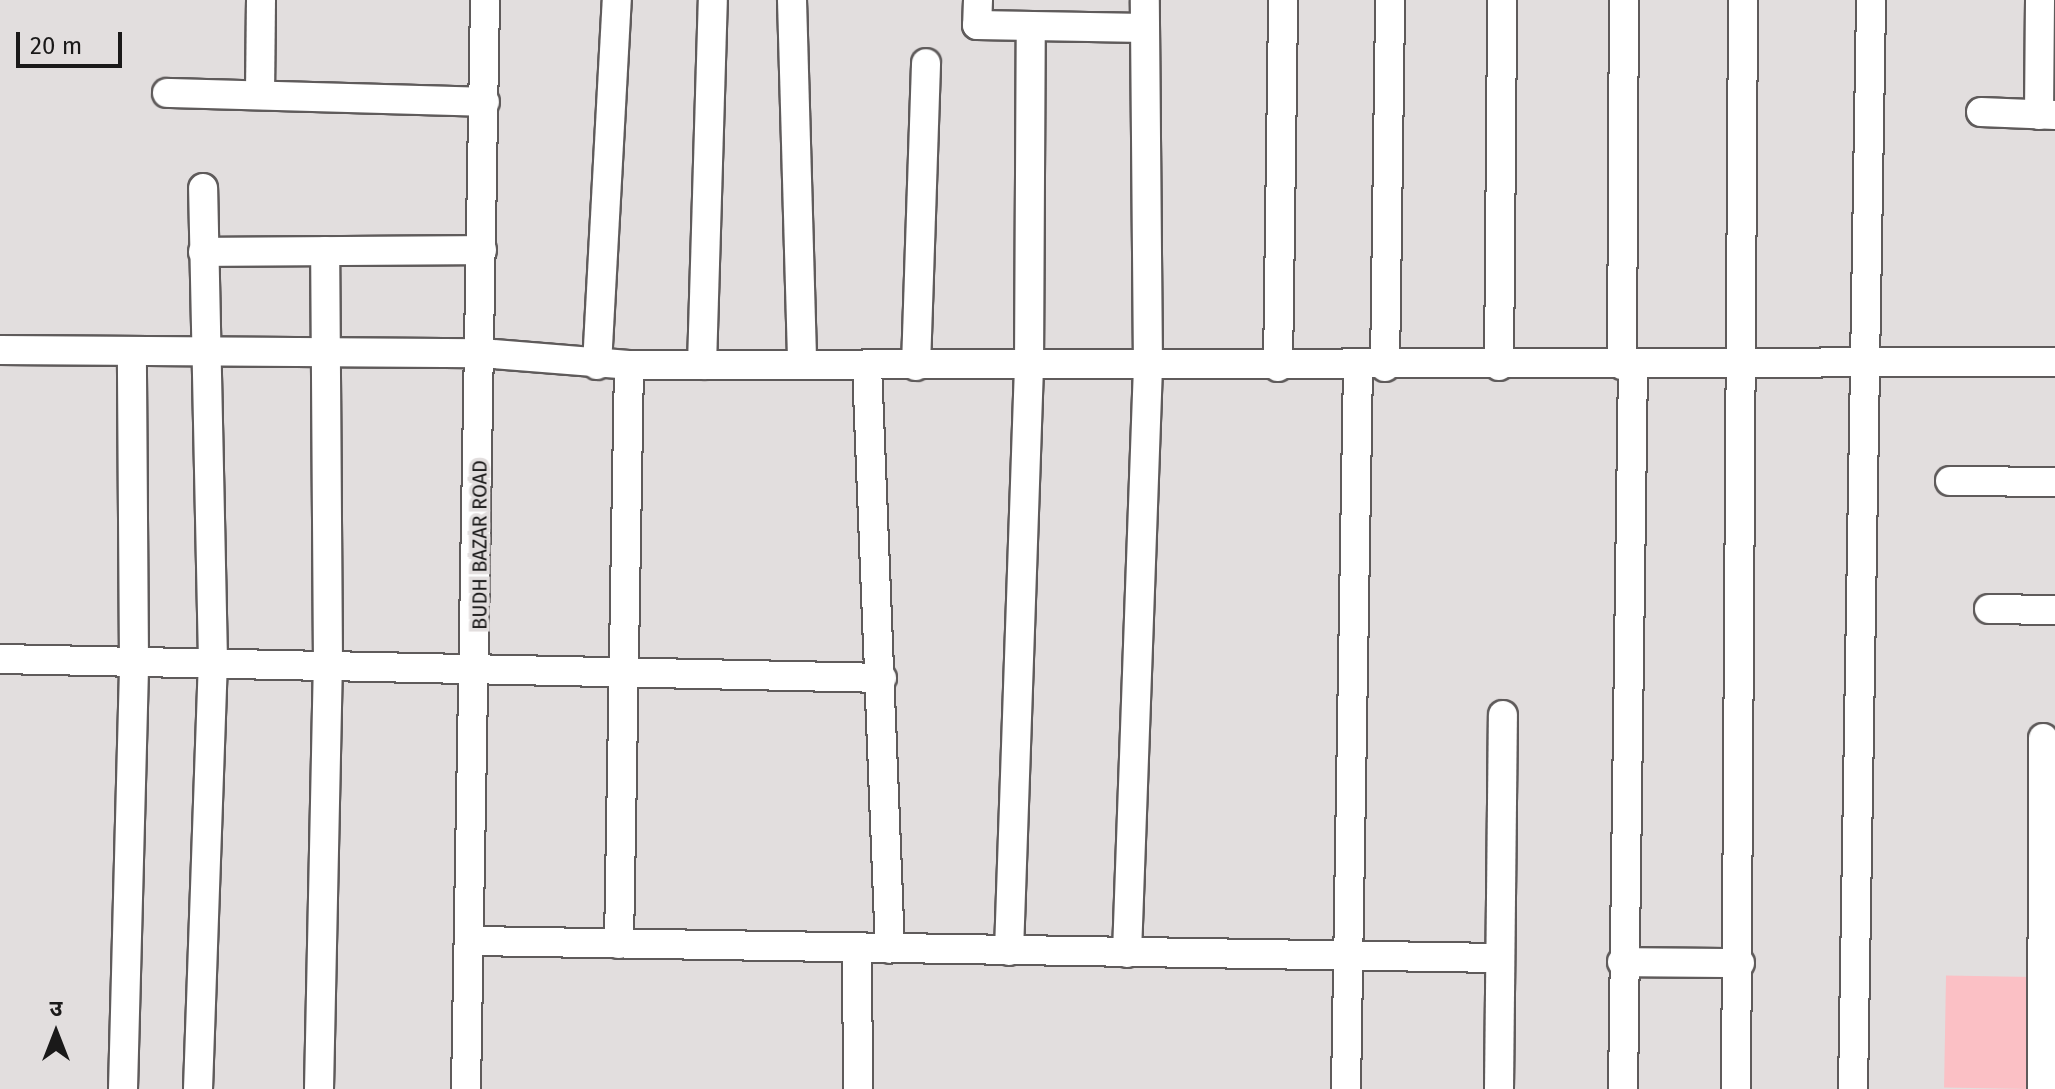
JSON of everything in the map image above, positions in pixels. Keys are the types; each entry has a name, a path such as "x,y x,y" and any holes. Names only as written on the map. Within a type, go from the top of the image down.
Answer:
{"street":[{"path":"260,95 261,0"},
{"name":"BUDH BAZAR ROAD","path":"466,1089 473,941 479,664 485,0"},
{"path":"597,365 617,0"},
{"path":"702,365 713,0"},
{"path":"792,0 802,365"},
{"path":"978,0 977,25 1031,26 1145,14 1148,367 1127,953"},
{"path":"1278,367 1283,0"},
{"path":"1346,1089 1372,367 1390,0"},
{"path":"1499,366 1502,0"},
{"path":"1623,1089 1628,365 1624,0"},
{"path":"1736,1089 1740,963 1743,0"},
{"path":"1853,1089 1871,0"},
{"path":"1981,112 2047,115 2040,0"},
{"path":"1009,951 1029,367 1031,26"},
{"path":"916,366 926,63"},
{"path":"167,93 485,102"},
{"path":"198,1089 213,661 203,353 203,188"},
{"path":"203,252 482,250"},
{"path":"319,1089 328,662 325,251"},
{"path":"0,350 481,353 597,365 1372,367 2055,362"},
{"path":"123,1089 134,661 132,353"},
{"path":"619,944 629,365"},
{"path":"867,366 882,678 890,949"},
{"path":"1950,481 2055,482"},
{"path":"1989,609 2055,610"},
{"path":"0,659 479,664 882,678"},
{"path":"1499,1089 1503,715"},
{"path":"2042,1089 2048,967 2043,738"},
{"path":"473,941 1500,958"},
{"path":"857,948 858,1089"},
{"path":"1622,962 1740,963"}],"shaded area":[{"path":"1946,975 2033,977 2031,1089 1944,1087"}]}
